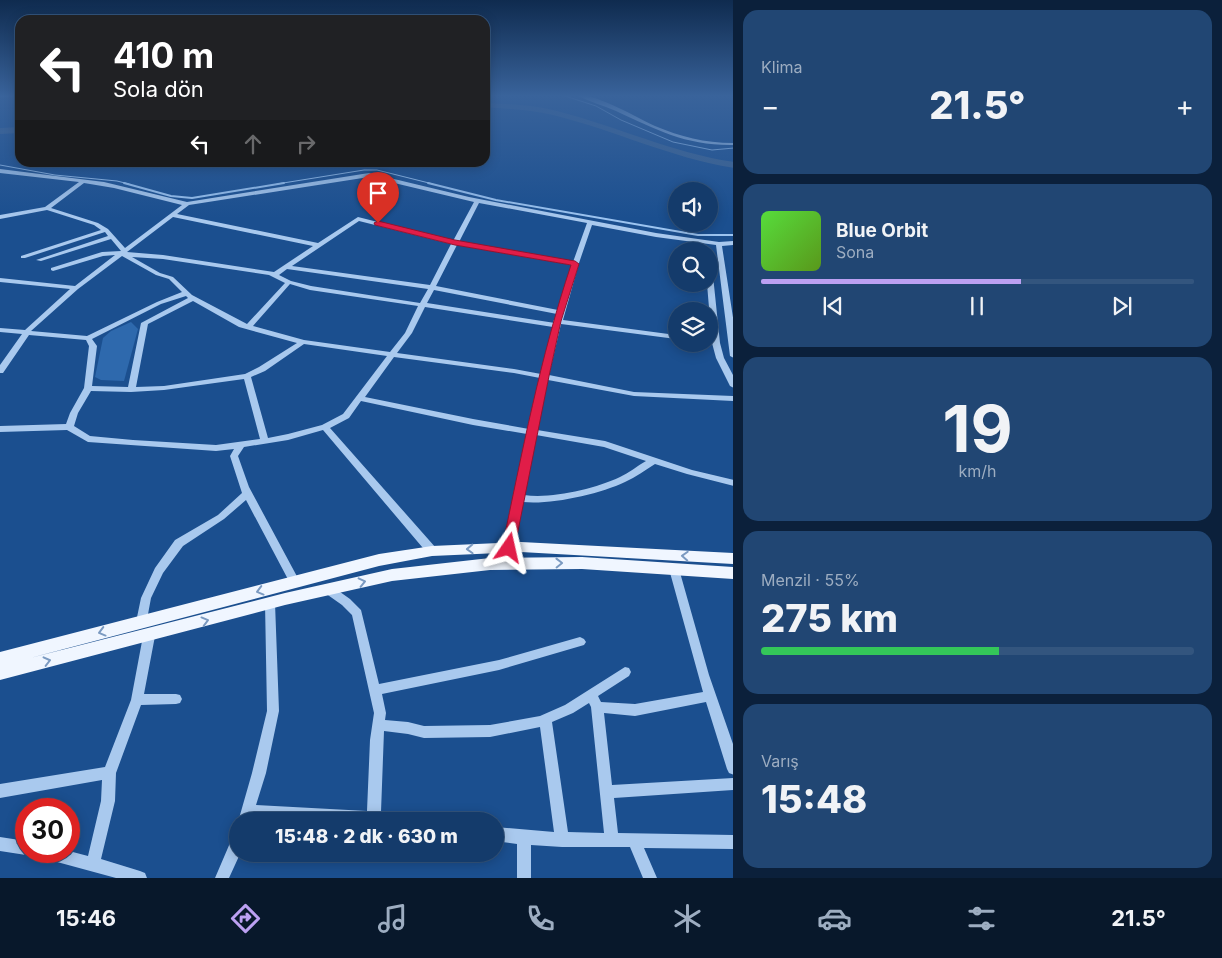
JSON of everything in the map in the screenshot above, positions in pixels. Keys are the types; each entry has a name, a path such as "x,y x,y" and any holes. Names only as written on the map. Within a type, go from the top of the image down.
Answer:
{"main road":[{"path":"0,659 379,560 432,551 521,547 733,559"},
{"path":"0,673 270,604 392,576 490,564 582,563 733,573"}],"street":[{"path":"674,136 698,143 733,144"},
{"path":"0,171 123,188 164,201 187,204 369,175 477,201 656,235 706,242"},
{"path":"0,217 47,208 82,182"},
{"path":"0,429 69,427 88,439 133,444 216,448 265,441 325,427 346,416 408,333 477,201"},
{"path":"0,371 26,334 76,288 187,204"},
{"path":"47,208 82,219 106,230 123,253 158,274 171,278 190,296 249,326 303,342 543,376 634,394 733,399"},
{"path":"172,215 318,245"},
{"path":"274,275 358,219 455,243 575,264"},
{"path":"509,548 543,376 557,319 590,223"},
{"path":"23,257 106,230"},
{"path":"39,260 111,237"},
{"path":"733,242 719,244 733,356"},
{"path":"52,269 102,254 123,253 163,257 274,275 288,282 310,288 422,304 557,319 668,336"},
{"path":"285,267 431,287 557,319"},
{"path":"0,280 76,288"},
{"path":"249,326 288,282"},
{"path":"0,330 26,334 88,338 159,303 190,296"},
{"path":"131,390 145,323 190,296"},
{"path":"69,427 88,388 93,346 88,338"},
{"path":"88,388 131,390 164,388 247,376 262,369 303,342"},
{"path":"717,352 733,386"},
{"path":"247,376 265,441"},
{"path":"359,398 473,422 605,444 690,472 733,483"},
{"path":"325,427 432,551"},
{"path":"241,445 234,456 248,493 295,582"},
{"path":"519,498 532,500 593,490 617,482 654,460"},
{"path":"142,622 146,598 159,571 179,543 221,517 248,493"},
{"path":"674,569 733,770"},
{"path":"329,590 346,602 357,613 380,713 374,812"},
{"path":"247,812 259,773 273,711 270,604"},
{"path":"93,864 108,801 109,773 136,700 149,636"},
{"path":"375,690 498,665 580,642"},
{"path":"378,725 408,728 424,732 490,731 545,719 569,709 625,672"},
{"path":"591,694 597,707 612,840"},
{"path":"597,707 635,710 710,696"},
{"path":"136,700 176,699"},
{"path":"545,719 562,840"},
{"path":"0,791 109,773"},
{"path":"606,792 733,784"},
{"path":"504,835 562,840 733,842"},
{"path":"524,837 524,878"},
{"path":"634,840 650,878"},
{"path":"0,844 15,846"},
{"path":"80,861 140,878"},
{"path":"222,878 229,862"}],"shaded area":[{"path":"131,322 138,329 124,381 101,380 95,377 103,338 111,331"}],"waterway":[{"path":"627,136 702,160 733,165"},
{"path":"659,136 673,142 712,150 733,148"},
{"path":"0,165 55,175 117,181 129,184"},
{"path":"277,184 364,170 377,170 433,184"},
{"path":"124,183 171,196 192,198 284,183"},
{"path":"428,183 496,200 698,235 733,235"}],"route":[{"path":"378,223 455,243 575,264 557,321 543,376 509,548"}]}
